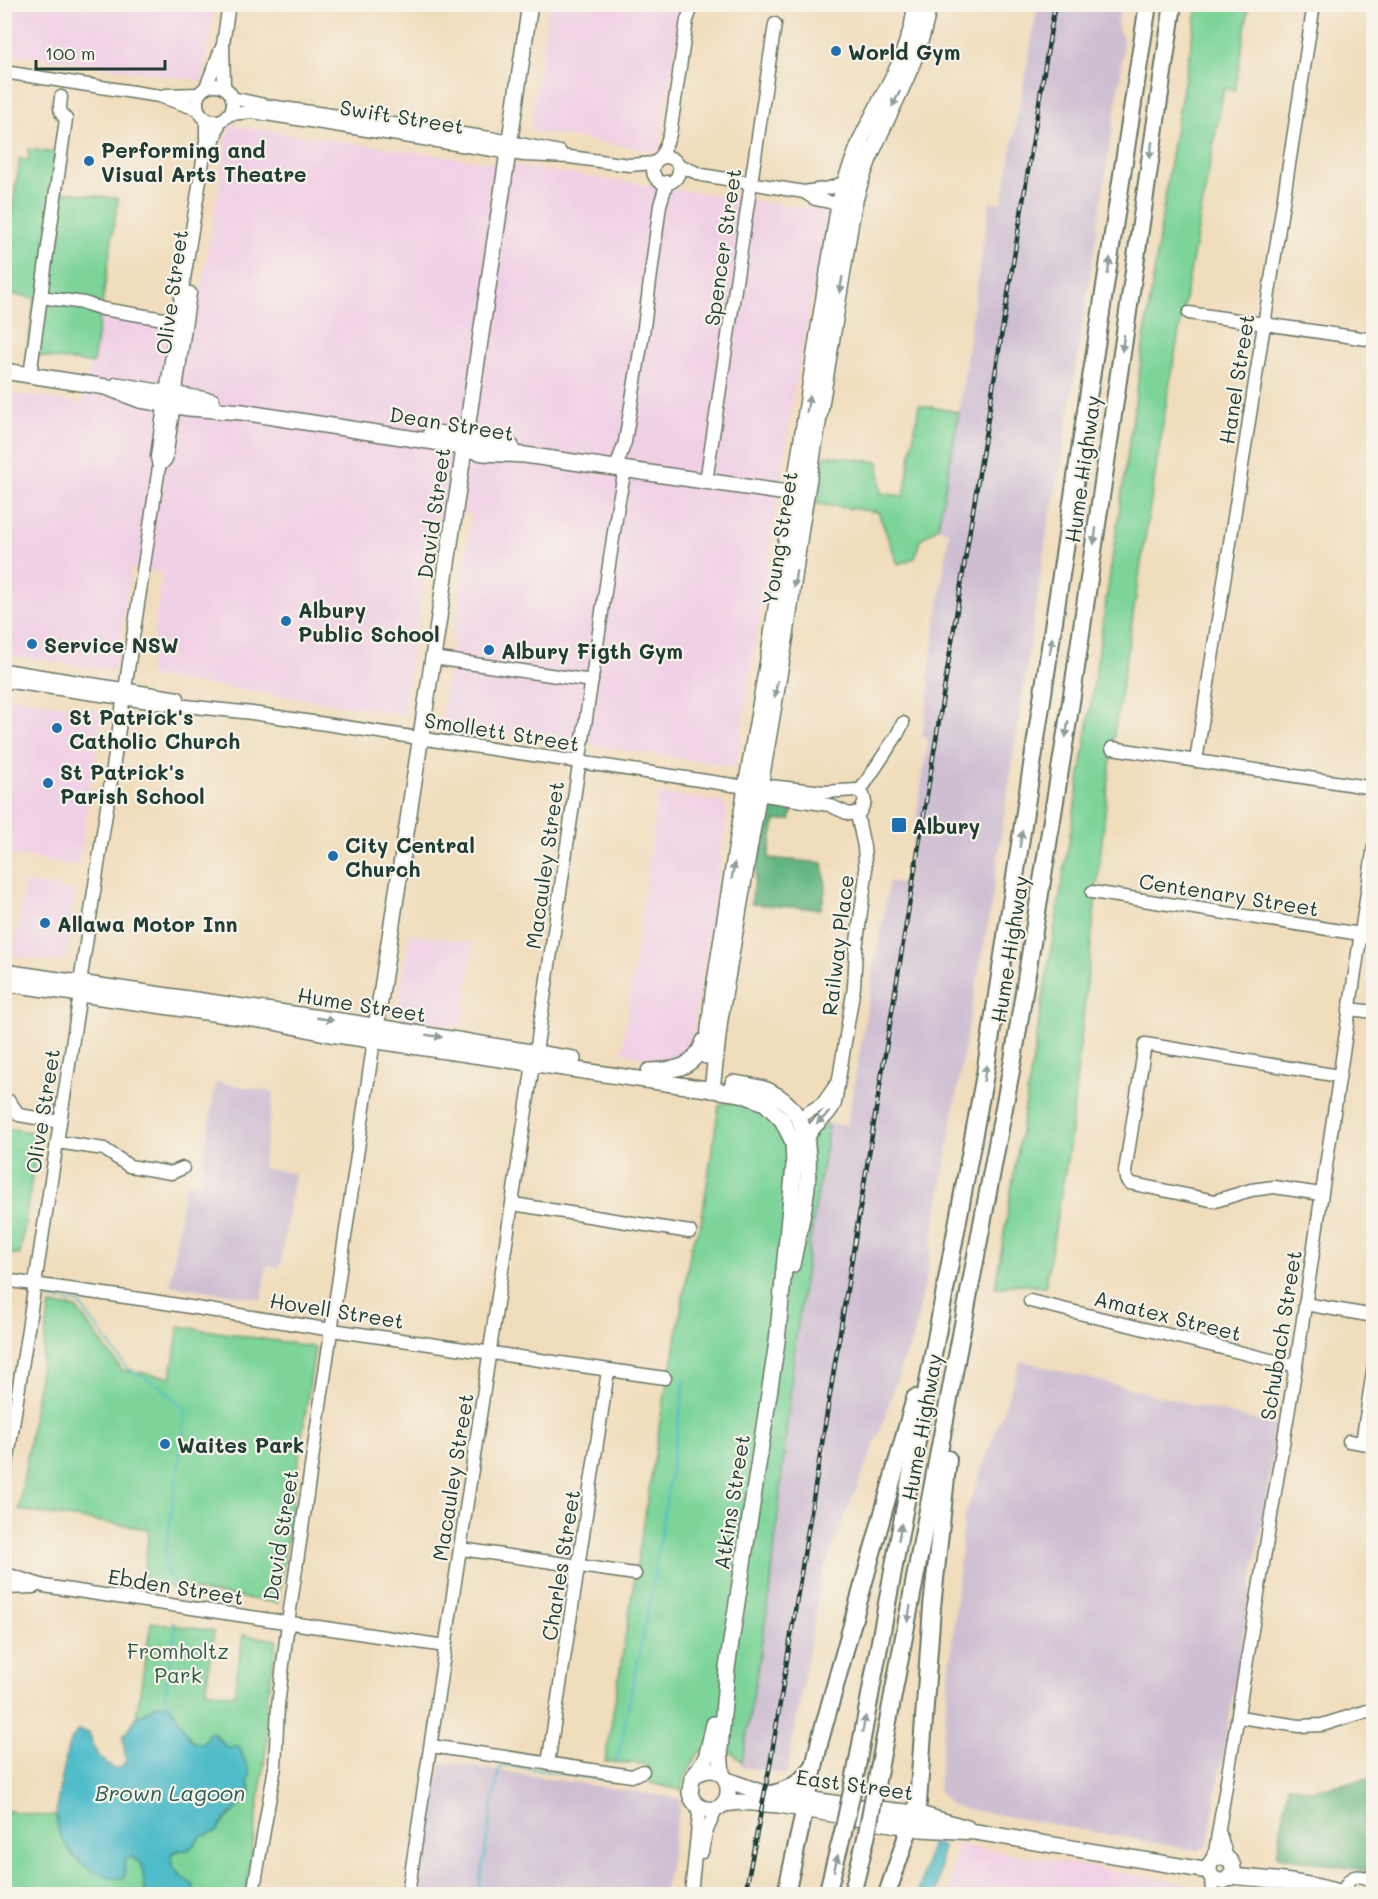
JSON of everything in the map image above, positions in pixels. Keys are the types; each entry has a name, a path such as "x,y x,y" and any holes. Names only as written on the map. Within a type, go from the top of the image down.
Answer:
{"highway":[{"path":"1130,127 1141,4"},
{"name":"Hume Highway","path":"827,1894 854,1782 988,1050 1148,4"},
{"name":"Hume Highway","path":"852,1894 866,1838 897,1679 1013,1060 1062,759 1173,4"},
{"path":"1159,93 1181,4"},
{"path":"786,1894 814,1765 923,1371 974,1130"},
{"path":"887,1894 918,1803 940,1525 974,1287 977,1247"},
{"path":"772,1794 784,1791 801,1782 814,1765"}],"main road":[{"name":"David Street","path":"375,1034 530,4"},
{"name":"Young Street","path":"798,491 839,204 862,137 900,63 912,27 916,4"},
{"name":"Young Street","path":"708,1085 755,788 769,654 798,491 857,193 875,142 914,62 929,4"},
{"path":"839,204 857,193"},
{"name":"Dean Street","path":"4,371 106,387 140,400 170,399 217,412 242,412 441,442 464,443 497,454 621,466 798,491"},
{"name":"Young Street","path":"708,1085 707,1032 755,788"},
{"name":"Hume Street","path":"4,972 80,988 708,1085"},
{"name":"Hume Street","path":"4,982 80,988"},
{"path":"649,1071 669,1070 684,1066 699,1053 707,1032"},
{"name":"Hume Street","path":"535,1058 649,1071 708,1085"},
{"name":"Atkins Street","path":"708,1085 751,1086 767,1090 786,1103 799,1118 806,1134 809,1155 805,1197 777,1342 727,1668 720,1749 724,1778"},
{"name":"Atkins Street","path":"708,1085 761,1101 775,1112 788,1128 793,1142 795,1154 777,1342"},
{"path":"788,1219 801,1164 800,1141 796,1127 799,1118"},
{"name":"Atkins Street","path":"697,1774 706,1758 727,1668"},
{"path":"710,1770 724,1778 729,1792 720,1806 710,1810 696,1805 692,1799 690,1786 697,1774 710,1770"},
{"name":"East Street","path":"724,1778 752,1790 806,1803"},
{"name":"East Street","path":"720,1806 751,1802 858,1807 913,1820 952,1822 976,1832 1188,1866 1220,1868 1343,1894"}],"street":[{"path":"223,44 196,103 197,109 206,120 225,118 233,106 232,98 224,87 223,44 229,4"},
{"name":"Macauley Street","path":"408,1894 592,681 686,24 693,4"},
{"name":"Hanel Street","path":"1196,761 1314,4"},
{"name":"Spencer Street","path":"707,478 775,24"},
{"path":"4,72 159,96 197,109"},
{"path":"159,96 202,90 216,85 224,87"},
{"path":"30,375 66,119 61,115 59,109 61,97"},
{"name":"Swift Street","path":"232,98 422,134"},
{"name":"Swift Street","path":"225,118 253,112 422,134 508,147 552,157 570,157 702,175 804,192 830,188 845,182"},
{"name":"Olive Street","path":"4,1483 36,1285 159,466 157,457 170,399 212,143 225,118"},
{"name":"Olive Street","path":"170,399 176,321 193,249 206,141 206,120"},
{"name":"Swift Street","path":"804,192 815,199 839,204"},
{"path":"41,297 176,321"},
{"path":"1189,313 1374,340"},
{"path":"433,658 592,681"},
{"name":"Smollett Street","path":"4,670 40,681 755,788"},
{"name":"Smollett Street","path":"4,681 40,681"},
{"path":"860,791 903,723"},
{"path":"1112,748 1374,788"},
{"path":"755,788 824,792 853,789 860,791 865,802 863,809 857,814 849,814 820,803 755,788"},
{"path":"843,810 841,798 845,791"},
{"name":"Railway Place","path":"809,1155 810,1132 832,1110 854,987 856,949 866,875 864,847 857,814"},
{"name":"Schubach Street","path":"1215,1894 1220,1868 1219,1830 1296,1366 1373,852"},
{"name":"Centenary Street","path":"1092,892 1360,934"},
{"path":"1349,1009 1374,1012"},
{"name":"David Street","path":"253,1894 275,1767 278,1706 288,1623 375,1034"},
{"path":"1321,1194 1274,1187 1251,1190 1215,1201 1124,1182 1144,1043 1339,1076"},
{"name":"Railway Place","path":"799,1118 826,1100 838,1080"},
{"path":"4,1098 20,1115 60,1122"},
{"path":"57,1142 104,1149 129,1166 171,1173 183,1168"},
{"path":"513,1204 690,1232"},
{"name":"Hovell Street","path":"4,1280 665,1378"},
{"name":"Amatex Street","path":"1030,1301 1296,1366"},
{"path":"1305,1304 1374,1316"},
{"path":"1349,1441 1368,1444 1374,1365"},
{"name":"Charles Street","path":"548,1764 608,1371"},
{"path":"461,1548 635,1575"},
{"name":"Ebden Street","path":"5,1579 445,1646"},
{"path":"1239,1717 1299,1726 1322,1725 1374,1709"},
{"path":"431,1746 632,1776 643,1771"},
{"path":"692,1894 699,1815 696,1805"},
{"path":"692,1894 706,1832 720,1806"},
{"name":"East Street","path":"1343,1894 1347,1881 1352,1877 1359,1876 1374,1881"}],"shaded area":[{"path":"5,5 214,5 203,81 5,53"},
{"path":"549,5 682,5 659,152 534,131 531,123"},
{"path":"1038,5 1126,5 1118,17 1117,27 1123,39 1121,73 1059,478 1048,526 987,930 963,1055 926,1280 913,1340 902,1363 881,1429 823,1571 787,1774 741,1767 766,1595 809,1244 828,1124 847,1125 889,882 906,884 927,749 928,738 922,737 949,532 938,527 959,412 990,202 1002,203"},
{"path":"229,125 828,211 794,393 736,767 441,722 472,514 433,517 403,714 148,676 162,573 131,569 115,671 5,655 5,392 83,404 99,311 195,327"},
{"name":"St Patrick's Parish School","path":"5,696 102,711 79,865 5,855"},
{"path":"658,793 721,802 728,809 690,1051 673,1061 622,1053"},
{"name":"Allawa Motor Inn","path":"25,882 75,891 66,958 56,962 13,956"},
{"path":"410,934 473,943 462,1027 402,1018 398,1010"},
{"path":"216,1082 274,1092 262,1168 294,1173 280,1267 267,1266 262,1299 170,1285 185,1182 200,1183"},
{"path":"1021,1361 1278,1426 1208,1844 1199,1851 951,1806 938,1790 964,1518"},
{"path":"441,1762 681,1799 664,1894 420,1894"},
{"path":"957,1844 1195,1885 1199,1889 1198,1894 949,1894"}],"green space":[{"path":"1198,5 1249,5 1235,90 1224,88 1168,392 1112,748 1069,1148 1045,1287 1018,1284 995,1288 1084,751 1173,143"},
{"path":"28,149 55,153 52,190 118,199 93,364 27,354 35,298 5,293 4,216 11,216 20,160 18,159 29,160"},
{"path":"919,405 959,412 938,527 920,540 915,558 898,564 878,512 817,504 825,455 879,462 881,493 904,496"},
{"path":"767,805 793,808 790,820 775,821 768,858 823,863 826,887 821,909 751,904"},
{"path":"733,1101 762,1110 769,1115 780,1127 789,1147 828,1124 827,1139 795,1346 770,1593 742,1762 732,1752 700,1751 685,1777 682,1790 650,1783 646,1764 605,1762 691,1247 701,1223 719,1105"},
{"path":"4,1128 39,1133 20,1255 5,1253"},
{"name":"Waites Park","path":"50,1305 76,1308 122,1370 171,1377 179,1326 315,1347 278,1603 143,1583 149,1529 19,1510"},
{"name":"Fromholtz Park","path":"151,1622 214,1631 206,1690 234,1695 243,1635 277,1640 267,1699 267,1742 246,1894 180,1894 187,1882 171,1864 173,1853 193,1846 201,1836 217,1829 248,1798 251,1789 248,1784 250,1773 214,1733 200,1744 191,1741 170,1706 158,1704 136,1718"},
{"path":"1373,1778 1373,1872 1277,1856 1288,1785 1311,1790"},
{"path":"4,1810 43,1816 56,1815 58,1825 73,1857 125,1875 126,1858 130,1857 142,1863 145,1894 5,1894"}],"water":[{"name":"Brown Lagoon","path":"158,1704 171,1706 191,1741 200,1744 206,1741 208,1733 211,1732 228,1748 239,1746 250,1773 248,1784 251,1793 223,1821 217,1832 201,1836 189,1850 178,1850 173,1853 171,1864 182,1877 193,1885 194,1894 145,1894 142,1863 131,1857 126,1858 124,1862 125,1875 123,1878 111,1878 99,1874 76,1859 58,1829 56,1812 59,1794 68,1748 75,1734 79,1730 89,1733 97,1755 113,1768 121,1768 126,1760 123,1736 136,1718"},
{"path":"936,1843 942,1847 937,1894 918,1894 931,1845"}],"waterway":[{"path":"4,1264 9,1266"},
{"path":"44,1298 79,1303 126,1367 160,1386 185,1409 186,1415 164,1561 164,1569 176,1582 176,1595"},
{"path":"617,1763 651,1597 685,1380"},
{"path":"168,1706 165,1697 176,1626 172,1621"},
{"path":"478,1894 501,1766 508,1765 616,1782"}],"railway":[{"path":"745,1894 770,1765 1055,4"}],"place":[{"name":"World Gym","path":"836,51"},
{"name":"Performing and Visual Arts Theatre","path":"89,161"},
{"name":"Albury Public School","path":"286,621"},
{"name":"Service NSW","path":"32,644"},
{"name":"Albury Figth Gym","path":"489,650"},
{"name":"St Patrick's Catholic Church","path":"57,728"},
{"name":"St Patrick's Parish School","path":"48,783"},
{"name":"Albury","path":"899,825"},
{"name":"City Central Church","path":"333,856"},
{"name":"Allawa Motor Inn","path":"45,923"},
{"name":"Waites Park","path":"165,1444"}]}
